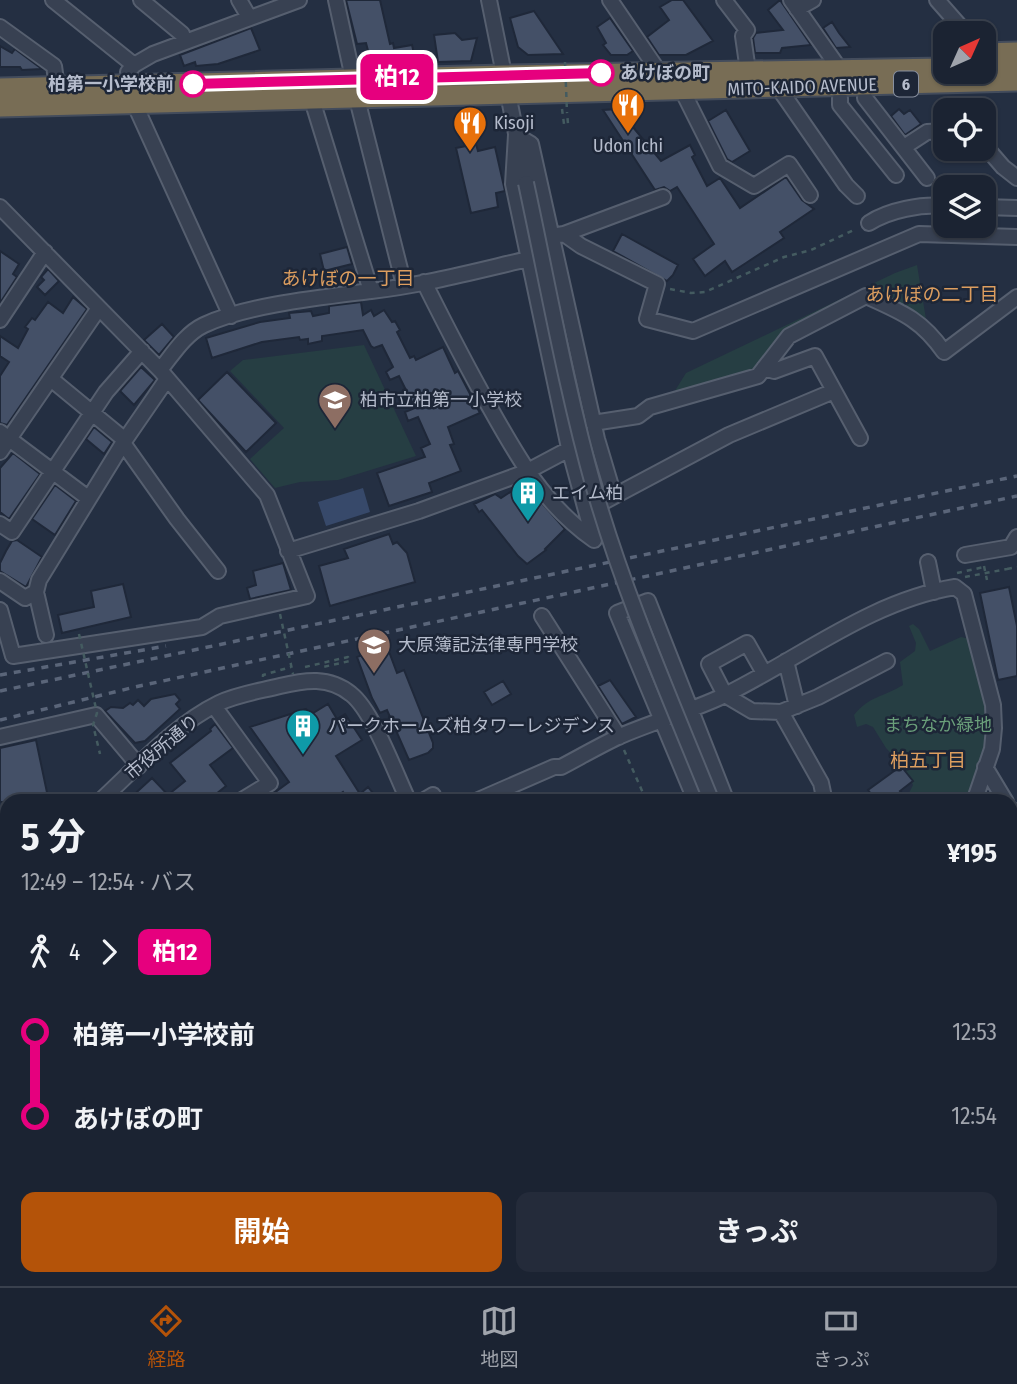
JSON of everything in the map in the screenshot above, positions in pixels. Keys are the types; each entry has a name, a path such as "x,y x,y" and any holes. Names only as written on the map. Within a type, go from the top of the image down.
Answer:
{"highway":[{"path":"996,53 1017,52"},
{"path":"844,71 879,60 933,56"},
{"path":"996,68 1017,67"},
{"name":"MITO-KAIDO AVENUE","path":"0,88 353,78 933,68"},
{"name":"MITO-KAIDO AVENUE","path":"0,107 1017,81"},
{"path":"786,87 816,97 840,98 1017,94"}],"street":[{"path":"53,0 134,65"},
{"path":"141,0 182,34 184,41"},
{"path":"239,0 249,17"},
{"path":"231,316 131,105 127,85 128,72 134,65 184,41 299,0"},
{"path":"336,0 353,78"},
{"path":"610,0 659,72"},
{"path":"724,0 747,30 743,36 748,71"},
{"path":"813,0 794,5 844,71"},
{"path":"937,0 955,21"},
{"path":"492,1 507,95 579,431 595,490 645,638 709,794"},
{"path":"0,27 54,66 57,87"},
{"path":"786,87 846,185 857,196"},
{"path":"682,90 720,166 754,186 789,164 810,195"},
{"path":"840,98 840,105 896,175"},
{"path":"865,98 927,178"},
{"path":"358,99 404,285"},
{"path":"312,100 371,291"},
{"path":"904,147 927,131 933,131"},
{"path":"516,135 531,144 558,235 593,423 614,496"},
{"path":"424,282 456,347 526,472 574,527 594,540 569,448 513,184 516,135"},
{"path":"996,159 1017,178"},
{"path":"558,235 663,197"},
{"path":"0,206 164,374 267,495 310,601 276,610 220,616 202,627 13,656 0,610"},
{"path":"869,223 877,217 918,207 933,206"},
{"path":"996,207 1017,208"},
{"path":"558,235 657,284 647,319 694,331 919,234 1017,237"},
{"path":"0,320 45,252"},
{"path":"46,635 36,592 39,580 189,334 204,325 231,316 322,297 424,282 528,260"},
{"path":"593,423 638,416 650,407 758,376 789,336 866,296 908,314 929,330 944,352 1017,297"},
{"path":"0,452 5,435 51,379 99,308"},
{"path":"0,524 12,532 106,392 142,351"},
{"path":"764,369 774,371 815,356 860,438"},
{"path":"51,379 124,441 177,519 218,571"},
{"path":"585,511 729,435 834,391"},
{"path":"5,435 88,498"},
{"path":"288,551 418,511 526,472 569,448 597,439"},
{"path":"965,555 1011,547 1017,537"},
{"path":"928,562 934,592"},
{"path":"1,584 25,598 36,592"},
{"path":"502,794 619,737 725,695 871,614 955,587 964,594 993,705 992,749 977,794"},
{"path":"693,794 617,613 648,601 724,794"},
{"path":"542,616 619,737"},
{"path":"764,673 747,643 709,664 725,695 752,711 781,712 887,661"},
{"path":"786,661 797,706"},
{"name":"市役所通り","path":"108,794 189,721 240,695 293,679 325,681 350,692 358,700 368,715 405,794"},
{"path":"214,706 270,783 252,794"},
{"path":"781,712 821,783 823,794"},
{"path":"0,737 96,715 139,766"},
{"path":"985,767 1001,794"}],"path":[{"path":"562,108 564,124 568,124 565,62"},
{"path":"657,284 678,291 705,292 784,257 837,239 869,223"},
{"path":"954,579 953,574 984,567"},
{"path":"965,577 1017,567"},
{"path":"276,610 293,679"},
{"path":"79,634 97,713 93,725 100,754"},
{"path":"348,657 350,662 293,679 291,672 294,670 348,657"},
{"path":"265,674 291,667"},
{"path":"619,737 644,794"}],"green space":[{"path":"917,265 926,319 870,290 863,290 780,334 754,370 673,394 686,373 895,273"},
{"path":"364,345 416,456 338,480 300,482 275,488 250,459 284,428 230,371 243,360"},
{"name":"まちなか緑地","path":"913,624 919,629 930,651 961,637 970,639 987,694 992,740 973,794 907,794 913,785 904,767 886,748 873,727 866,724 857,727 854,715 860,709 871,700 903,685 900,662 915,651 916,643 909,626"}],"water":[{"path":"363,488 370,512 326,526 318,502"}],"building":[{"path":"346,0 380,0 390,44 393,43 394,48 412,45 415,58 397,62 371,62 366,43 357,44"},
{"path":"672,0 683,0 713,41 686,55 659,55 647,37 669,20 660,7"},
{"path":"780,0 811,45 782,48 780,53 755,53 753,38 756,33 783,30 768,10"},
{"path":"534,11 563,54 528,55 518,47 510,18"},
{"path":"610,18 633,51 627,55 611,55 603,45 606,43 597,27"},
{"path":"832,22 850,47 836,48 823,28"},
{"path":"251,28 260,50 218,64 196,66 195,62 184,66 180,55"},
{"path":"455,33 462,40 477,38 471,61 438,62 434,35"},
{"path":"0,46 12,53 15,49 42,69 0,67"},
{"path":"618,109 661,161 690,145 695,155 692,157 707,186 720,178 740,208 786,177 802,200 814,209 780,232 784,238 732,272 725,261 705,276 693,259 714,244 677,187 670,191 664,187 655,190 603,110"},
{"path":"899,109 904,114 910,110 921,124 905,135 891,116"},
{"path":"726,110 750,151 732,162 727,159 708,121"},
{"path":"476,144 478,151 495,147 505,191 496,193 498,207 471,213 456,148"},
{"path":"622,234 678,265 673,275 667,281 613,251"},
{"path":"347,247 352,264 324,271 320,254"},
{"path":"0,251 19,264 13,274 17,277 0,303"},
{"path":"48,269 59,281 45,295 37,287 44,280 41,277"},
{"path":"73,297 87,309 7,425 0,423 0,376 9,362 0,356 0,336 18,348 28,329 25,327 32,318 35,320 48,302 63,313"},
{"path":"361,302 363,315 371,310 374,316 384,310 392,322 395,321 400,330 397,332 410,358 414,356 416,360 443,347 455,373 458,371 480,413 448,427 454,444 450,445 461,471 429,483 432,492 389,506 377,473 425,457 421,448 430,444 418,417 408,421 405,412 415,408 399,376 390,380 386,372 393,367 382,345 374,348 371,346 363,330 322,336 322,341 308,344 308,339 300,340 299,337 262,342 212,358 206,338 260,322 290,318 289,313 311,311 313,316 329,313 329,306"},
{"path":"162,324 174,337 159,355 144,340"},
{"path":"141,367 155,380 134,405 120,391"},
{"path":"227,372 276,423 246,452 198,400"},
{"path":"94,427 112,442 104,454 86,439"},
{"path":"13,453 40,474 9,519 0,512 0,468"},
{"name":"エイム柏","path":"524,483 565,529 546,550 527,564 474,504 495,494 501,498"},
{"path":"55,485 76,501 55,535 32,519"},
{"path":"389,534 393,544 397,542 407,553 415,582 330,606 319,566 348,558 344,549"},
{"path":"17,540 42,557 26,587 0,571 0,563 6,551 12,541"},
{"path":"283,563 291,590 250,599 247,588 256,585 253,571"},
{"path":"123,584 131,617 62,633 58,615 94,607 91,591"},
{"path":"1009,587 1017,626 1017,676 998,680 980,593"},
{"path":"388,649 397,673 404,670 433,743 433,748 428,753 409,760 387,710 380,713 372,698 357,657 375,650 376,653"},
{"path":"610,680 636,717 622,724 598,686"},
{"path":"503,681 511,694 492,705 484,692"},
{"path":"175,694 180,700 176,704 180,709 145,741 135,743 105,711 111,707 123,708 130,703 133,705 138,700 144,706 151,699"},
{"name":"パークホームズ柏タワーレジデンス","path":"328,704 337,719 345,714 362,740 336,756 360,794 273,794 289,782 250,727 306,709 310,715"},
{"path":"215,724 233,748 210,765 226,786 216,794 169,794 185,781 170,763 211,731"},
{"path":"36,740 47,794 0,794 0,748"},
{"path":"901,766 913,781 900,791 901,794 871,794 868,790"},
{"path":"152,778 167,794 135,794"},
{"name":"パークホームズ柏タワーレジデンス","path":"368,787 374,794 360,794"}],"railway":[{"path":"0,691 1017,476"},
{"path":"0,720 135,687 1017,496"},
{"path":"0,675 166,646"}],"bus line":[{"name":"柏12","path":"193,84 601,73"}],"place":[{"name":"あけぼの町","path":"601,73"},
{"name":"柏第一小学校前","path":"193,84"},
{"name":"Udon Ichi","path":"628,135"},
{"name":"Kisoji","path":"470,153"},
{"name":"柏市立柏第一小学校","path":"335,430"},
{"name":"エイム柏","path":"528,523"},
{"name":"大原簿記法律専門学校","path":"374,675"},
{"name":"パークホームズ柏タワーレジデンス","path":"303,756"}],"district":[{"name":"あけぼの一丁目","path":"348,278"},
{"name":"あけぼの二丁目","path":"932,294"},
{"name":"柏五丁目","path":"928,760"}]}
